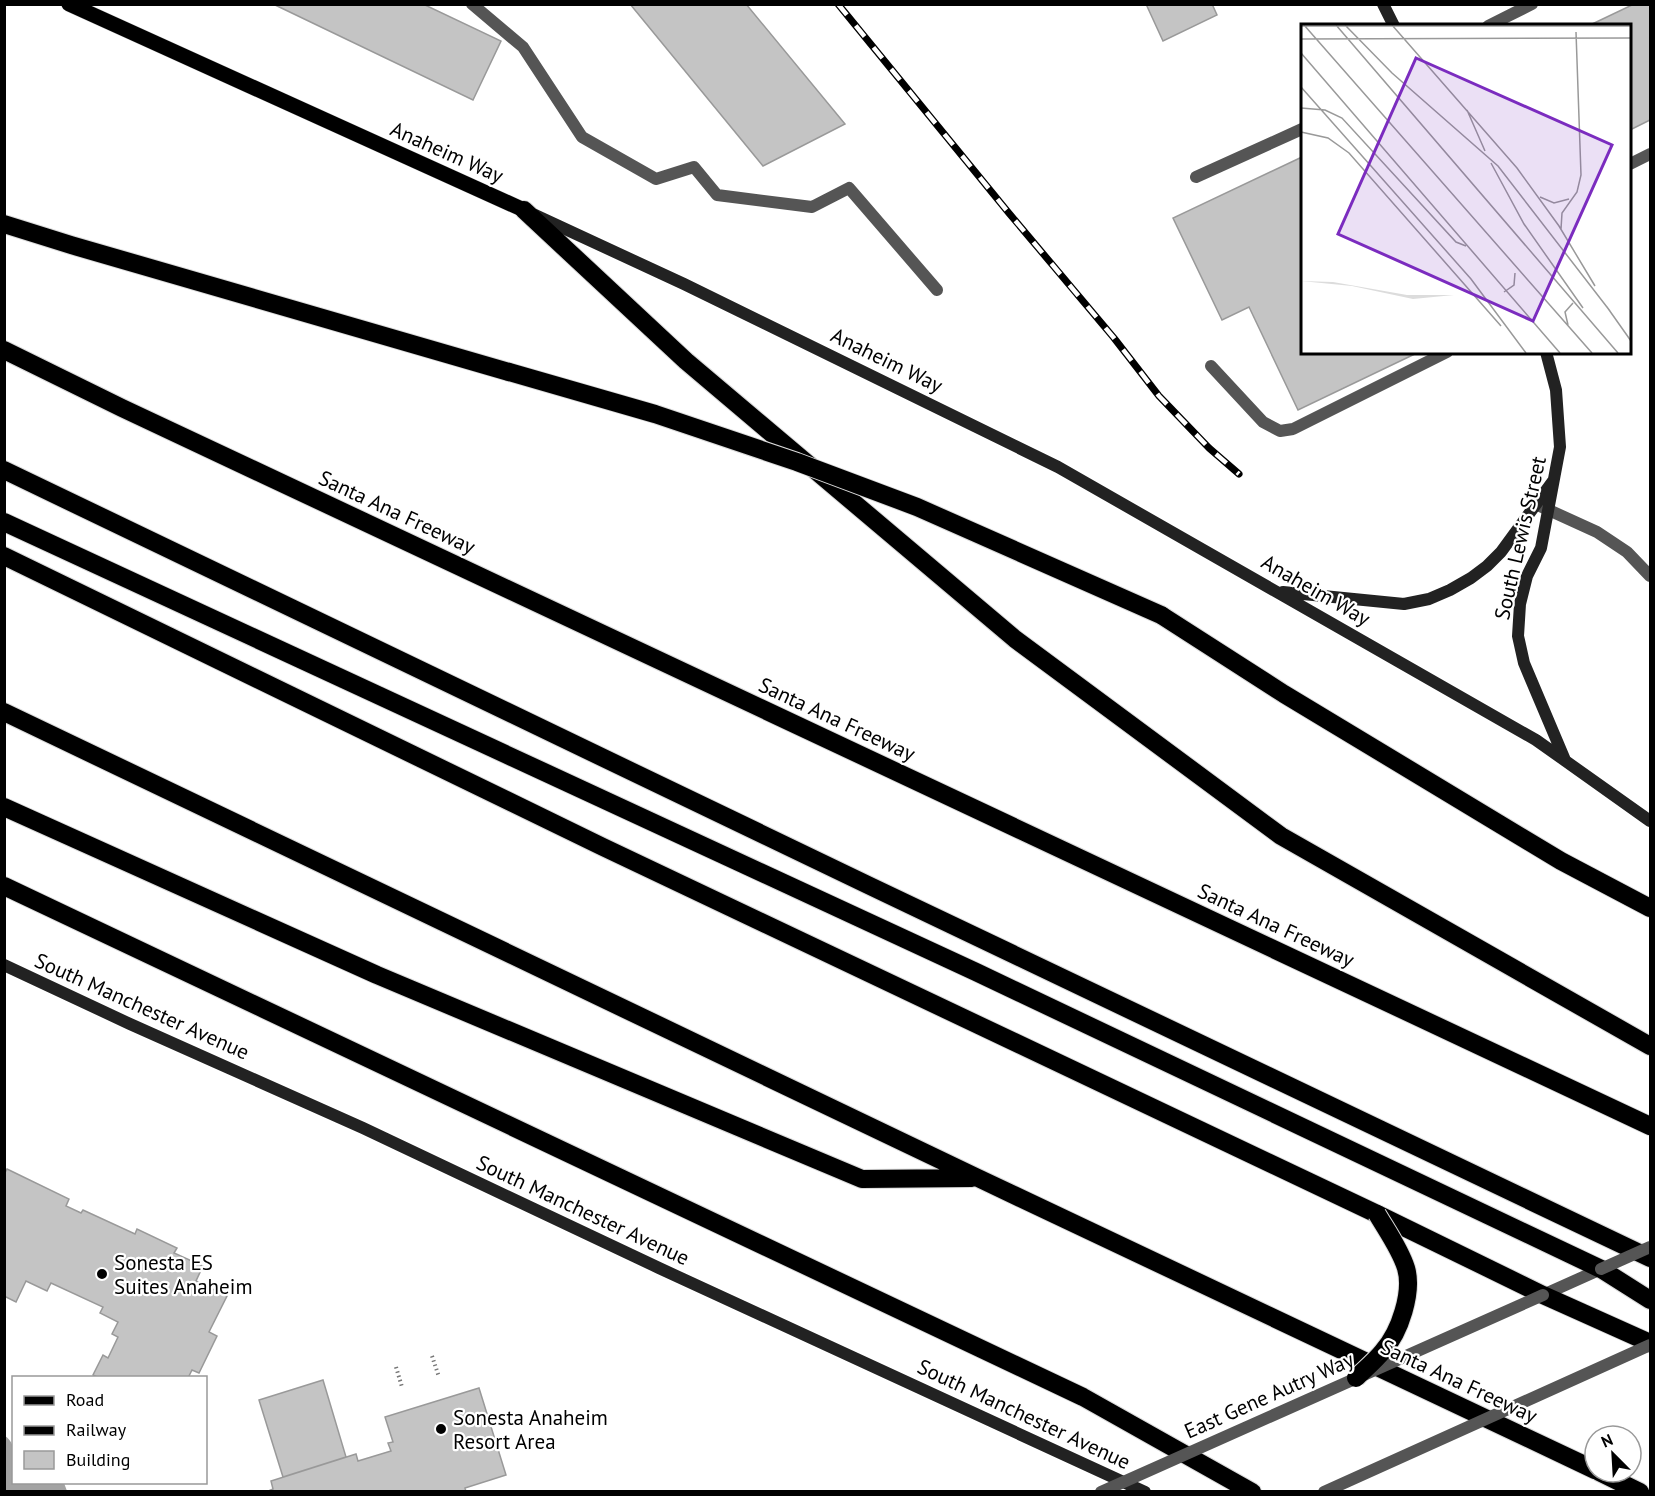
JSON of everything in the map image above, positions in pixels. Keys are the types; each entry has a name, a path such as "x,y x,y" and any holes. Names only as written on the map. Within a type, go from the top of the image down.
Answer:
{"highway":[{"path":"524,210 686,361 1006,632 1034,653 1281,836 1650,1046"},
{"path":"4,224 656,414 797,462 917,507 1161,615 1294,700 1551,855 1650,908"},
{"name":"Santa Ana Freeway","path":"4,350 144,418 1650,1126"},
{"path":"4,470 891,897 1650,1258"},
{"path":"4,522 976,972 1601,1269 1650,1300"},
{"path":"4,556 603,847 1650,1344"},
{"name":"Santa Ana Freeway","path":"4,712 1583,1464"},
{"path":"4,807 378,975 862,1179 978,1178"},
{"path":"7,888 1083,1396 1252,1491"},
{"path":"1356,1378 1385,1350 1400,1321 1407,1300 1406,1269 1377,1214"},
{"path":"1625,1484 1640,1491"}],"main road":[{"name":"Anaheim Way","path":"69,4 684,284 1058,467 1536,740 1650,821"},
{"path":"1383,4 1393,24"},
{"name":"South Lewis Street","path":"1547,354 1556,390 1560,447 1541,548 1527,576 1520,604 1518,636 1524,663 1566,761"},
{"path":"1277,592 1404,604 1429,599 1450,590 1487,566 1501,552 1556,477"},
{"name":"South Manchester Avenue","path":"4,965 363,1128 659,1268 1145,1491"}],"street":[{"path":"472,4 523,47 582,137 656,179 694,167 717,195 812,207 849,188 937,290"},
{"path":"1492,24 1532,4"},
{"path":"1196,177 1301,129"},
{"path":"1631,163 1650,154"},
{"path":"1211,366 1263,422 1281,431 1293,429 1443,354"},
{"path":"1536,504 1597,532 1627,552 1650,576"},
{"name":"East Gene Autry Way","path":"1101,1491 1650,1247"},
{"path":"1324,1491 1650,1344"}],"path":[{"path":"432,1356 439,1377"},
{"path":"396,1367 402,1387"}],"shaded area":[{"path":"5,1436 12,1445 12,1484 64,1484 67,1491 5,1491"}],"building":[{"path":"273,4 423,4 501,41 473,100"},
{"path":"630,4 746,4 845,124 763,166"},
{"path":"1146,4 1212,4 1217,15 1163,41"},
{"path":"1634,4 1650,4 1650,120 1631,130 1631,24 1592,24"},
{"path":"1301,157 1301,354 1415,354 1298,410 1249,307 1222,320 1173,218"},
{"name":"Sonesta ES Suites Anaheim","path":"7,1169 69,1199 66,1206 81,1213 83,1210 135,1234 137,1229 177,1248 174,1253 203,1266 196,1281 227,1296 209,1332 217,1336 199,1373 192,1370 189,1376 95,1376 93,1375 103,1355 108,1358 118,1337 112,1334 118,1322 100,1313 103,1307 51,1283 47,1291 26,1281 16,1302 4,1296 4,1174"},
{"path":"323,1380 346,1457 283,1477 259,1400"},
{"name":"Sonesta Anaheim Resort Area","path":"479,1388 506,1475 465,1488 466,1492 266,1492 273,1489 271,1481 356,1454 358,1461 391,1451 388,1443 393,1442 385,1417"}],"railway":[{"path":"838,4 1114,338 1159,396 1209,448 1239,474"}],"place":[{"name":"Sonesta ES Suites Anaheim","path":"102,1274"},
{"name":"Sonesta Anaheim Resort Area","path":"441,1429"}]}
